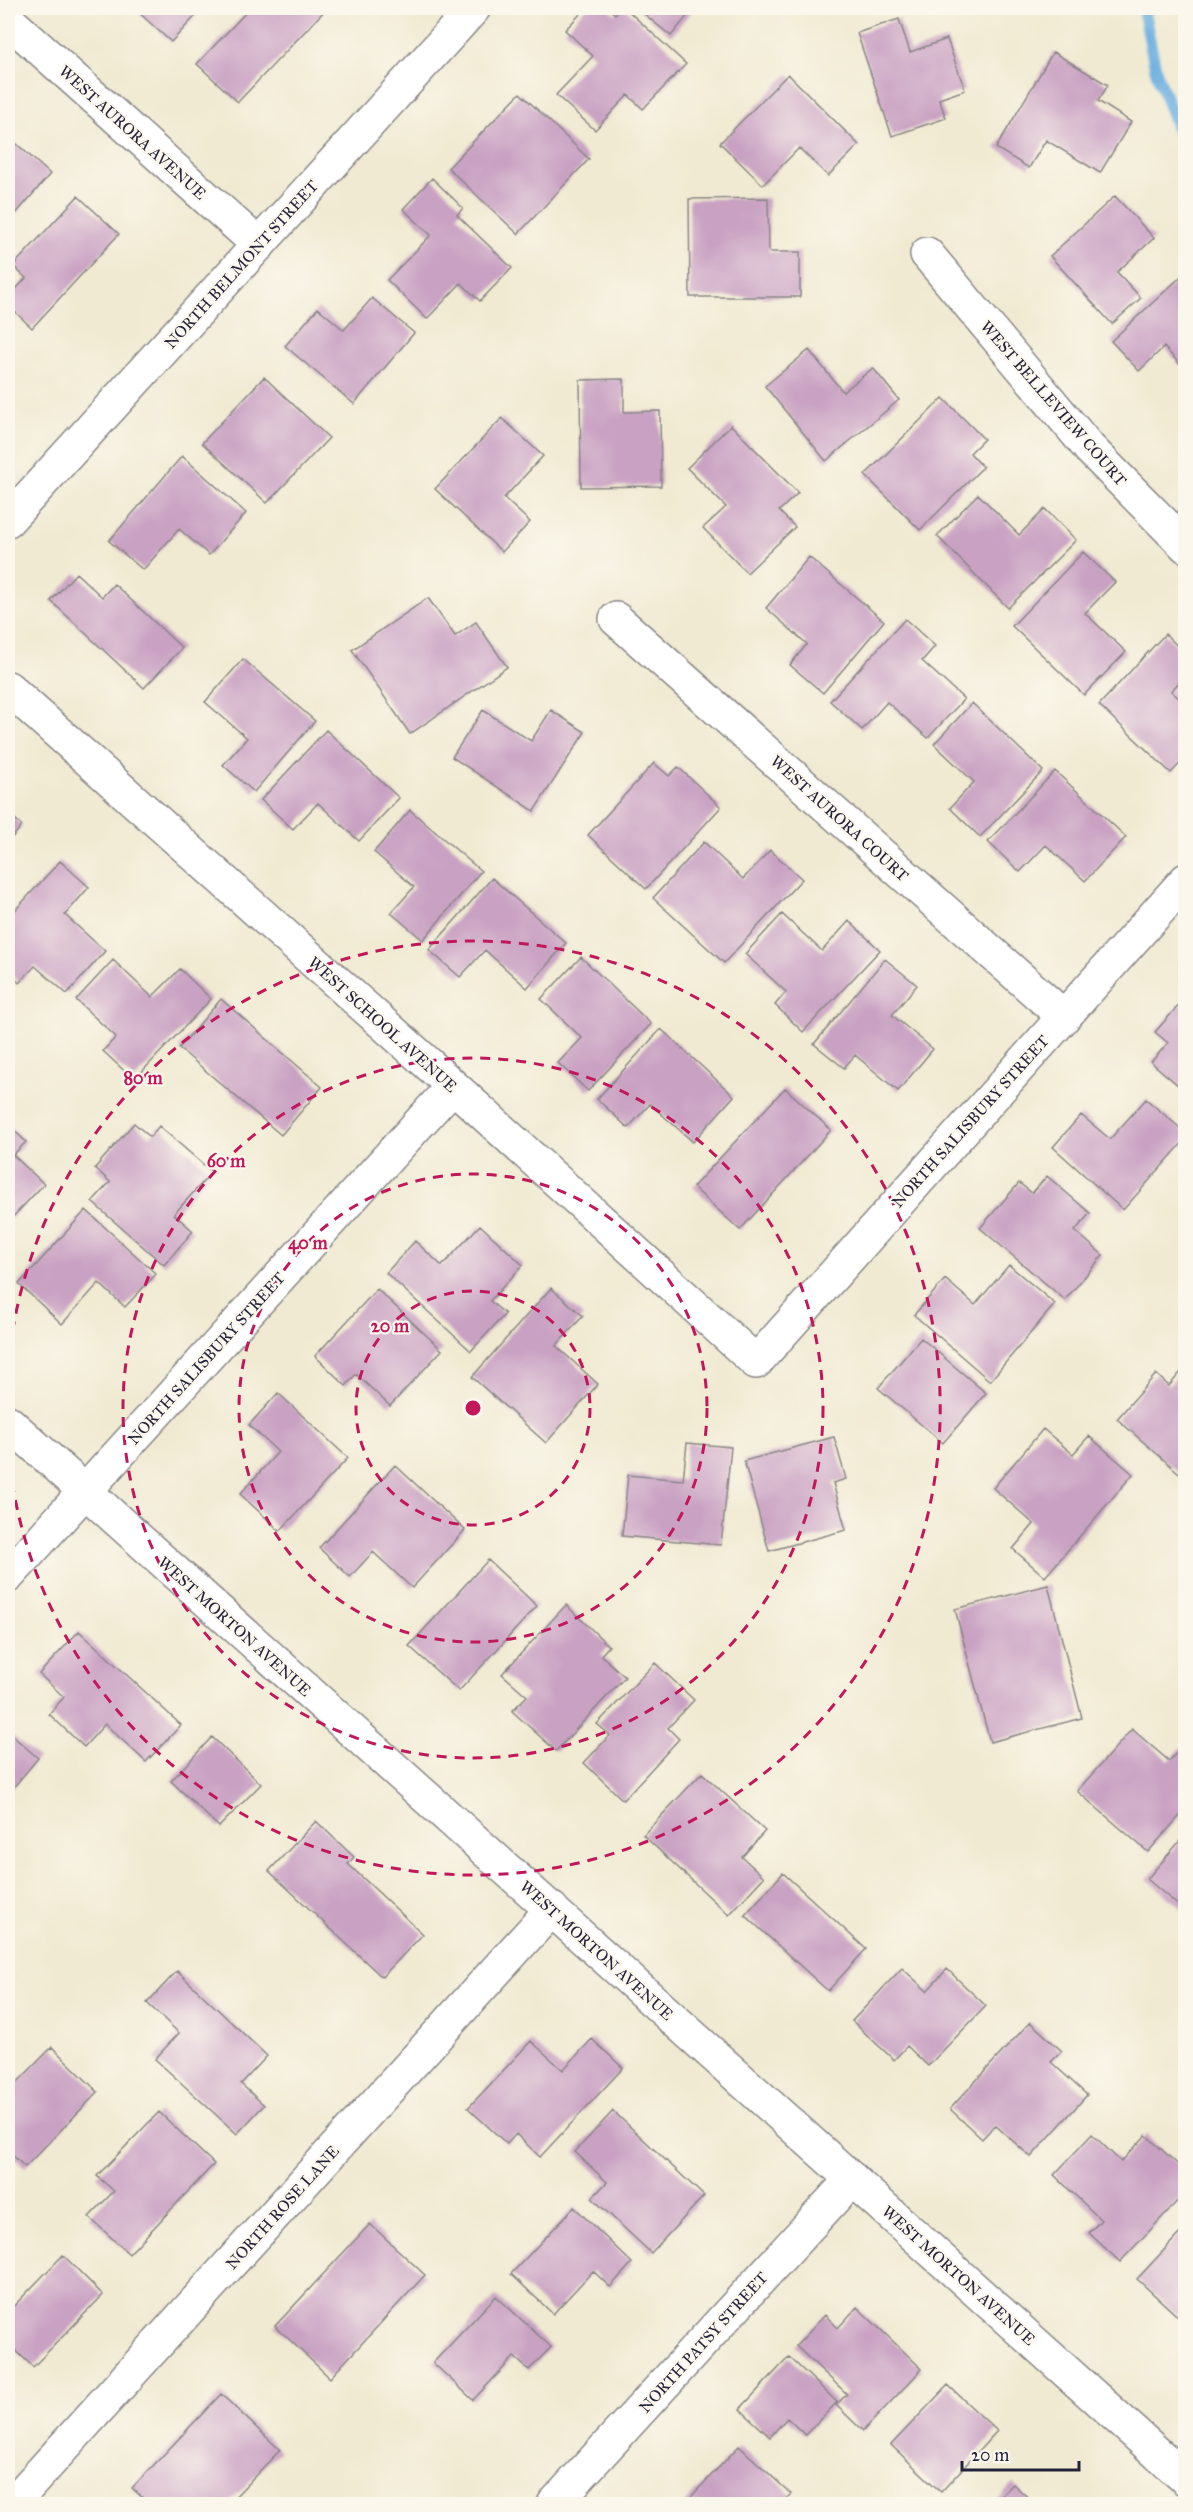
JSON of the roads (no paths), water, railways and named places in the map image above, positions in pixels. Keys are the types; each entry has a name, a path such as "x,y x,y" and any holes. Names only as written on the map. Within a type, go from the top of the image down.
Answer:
{"street":[{"name":"NORTH BELMONT STREET","path":"8,520 474,8"},
{"name":"WEST AURORA AVENUE","path":"8,20 259,245"},
{"name":"WEST BELLEVIEW COURT","path":"927,254 1090,448 1185,546"},
{"name":"WEST AURORA COURT","path":"616,619 1064,1017"},
{"name":"WEST SCHOOL AVENUE","path":"8,688 453,1086 756,1362"},
{"name":"NORTH SALISBURY STREET","path":"756,1362 1185,880"},
{"name":"NORTH SALISBURY STREET","path":"8,1576 453,1086"},
{"name":"WEST MORTON AVENUE","path":"8,1422 1185,2479"},
{"name":"NORTH ROSE LANE","path":"12,2505 552,1909"},
{"name":"NORTH PATSY STREET","path":"554,2505 852,2179"}],"waterway":[{"path":"1143,8 1156,71 1186,152"}]}
